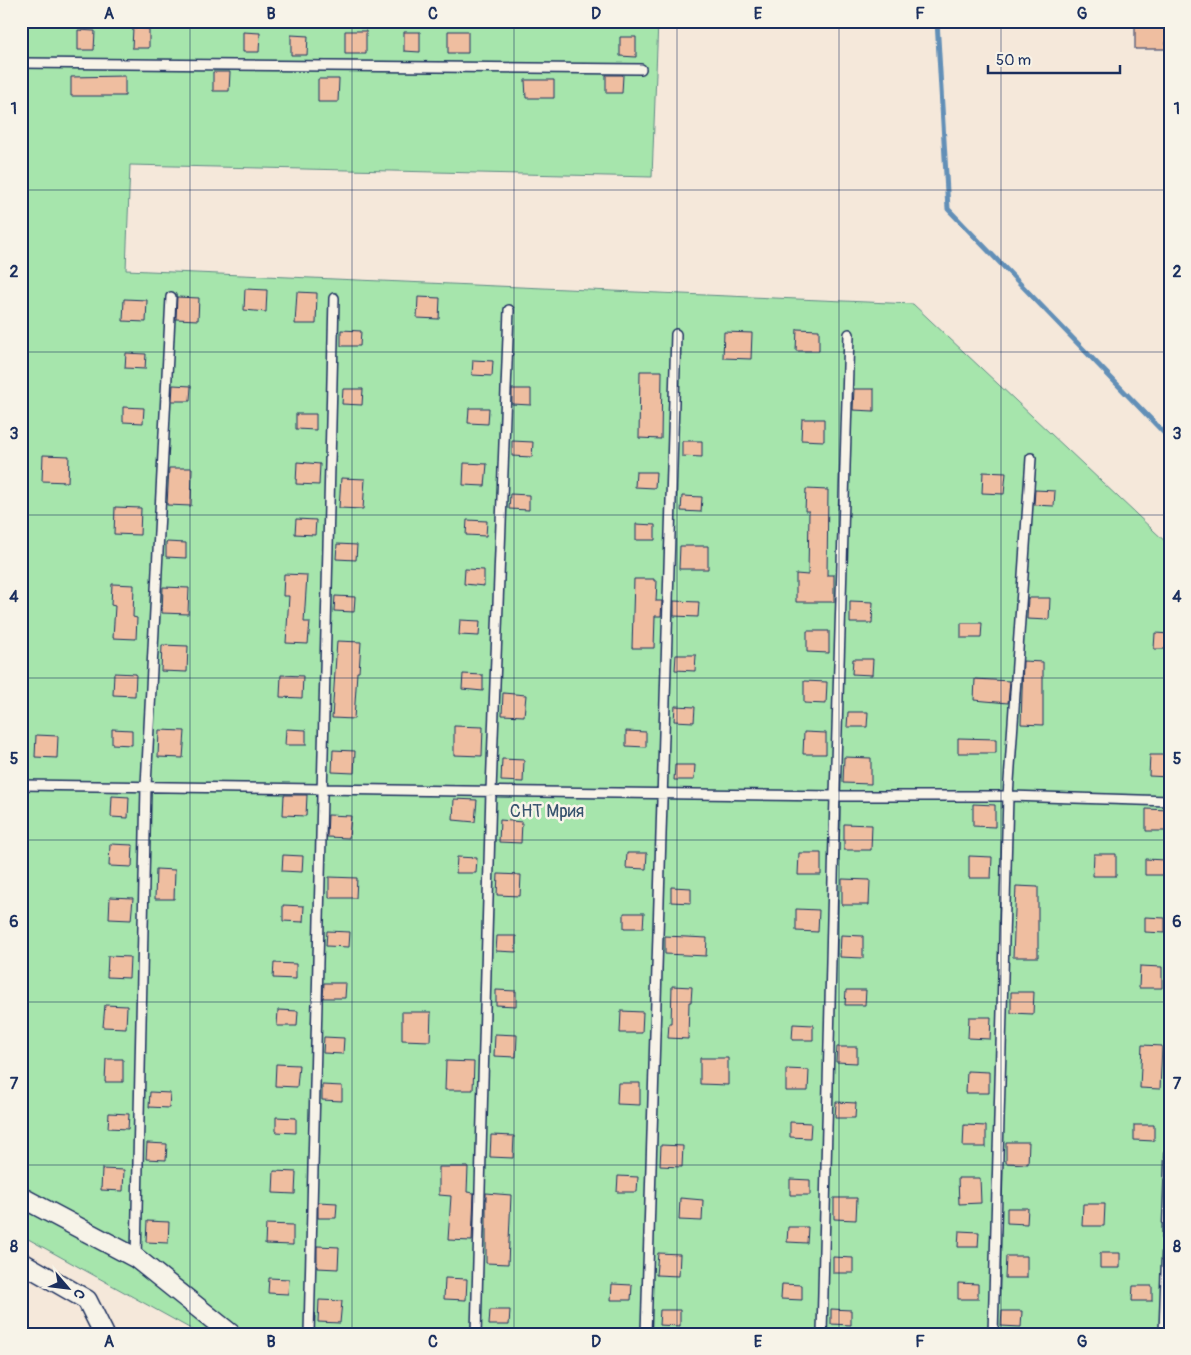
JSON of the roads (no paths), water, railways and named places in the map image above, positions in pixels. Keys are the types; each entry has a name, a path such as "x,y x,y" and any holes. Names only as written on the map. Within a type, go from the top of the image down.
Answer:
{"street":[{"path":"21,1197 136,1258 231,1334"},
{"path":"21,1262 87,1300 104,1334"}],"lane":[{"path":"21,63 641,69"},
{"path":"136,1258 146,786 171,297"},
{"path":"309,1334 334,298"},
{"path":"476,1334 491,791 509,310"},
{"path":"646,1334 676,334"},
{"path":"822,1334 835,796 849,334"},
{"path":"993,1334 1008,796 1032,458"},
{"path":"21,785 835,796 1008,796 1170,801"},
{"path":"1164,1334 1170,1152"}],"waterway":[{"path":"937,21 948,209 1170,439"}],"park label":[{"name":"СНТ Мрия","path":"547,811"}]}
